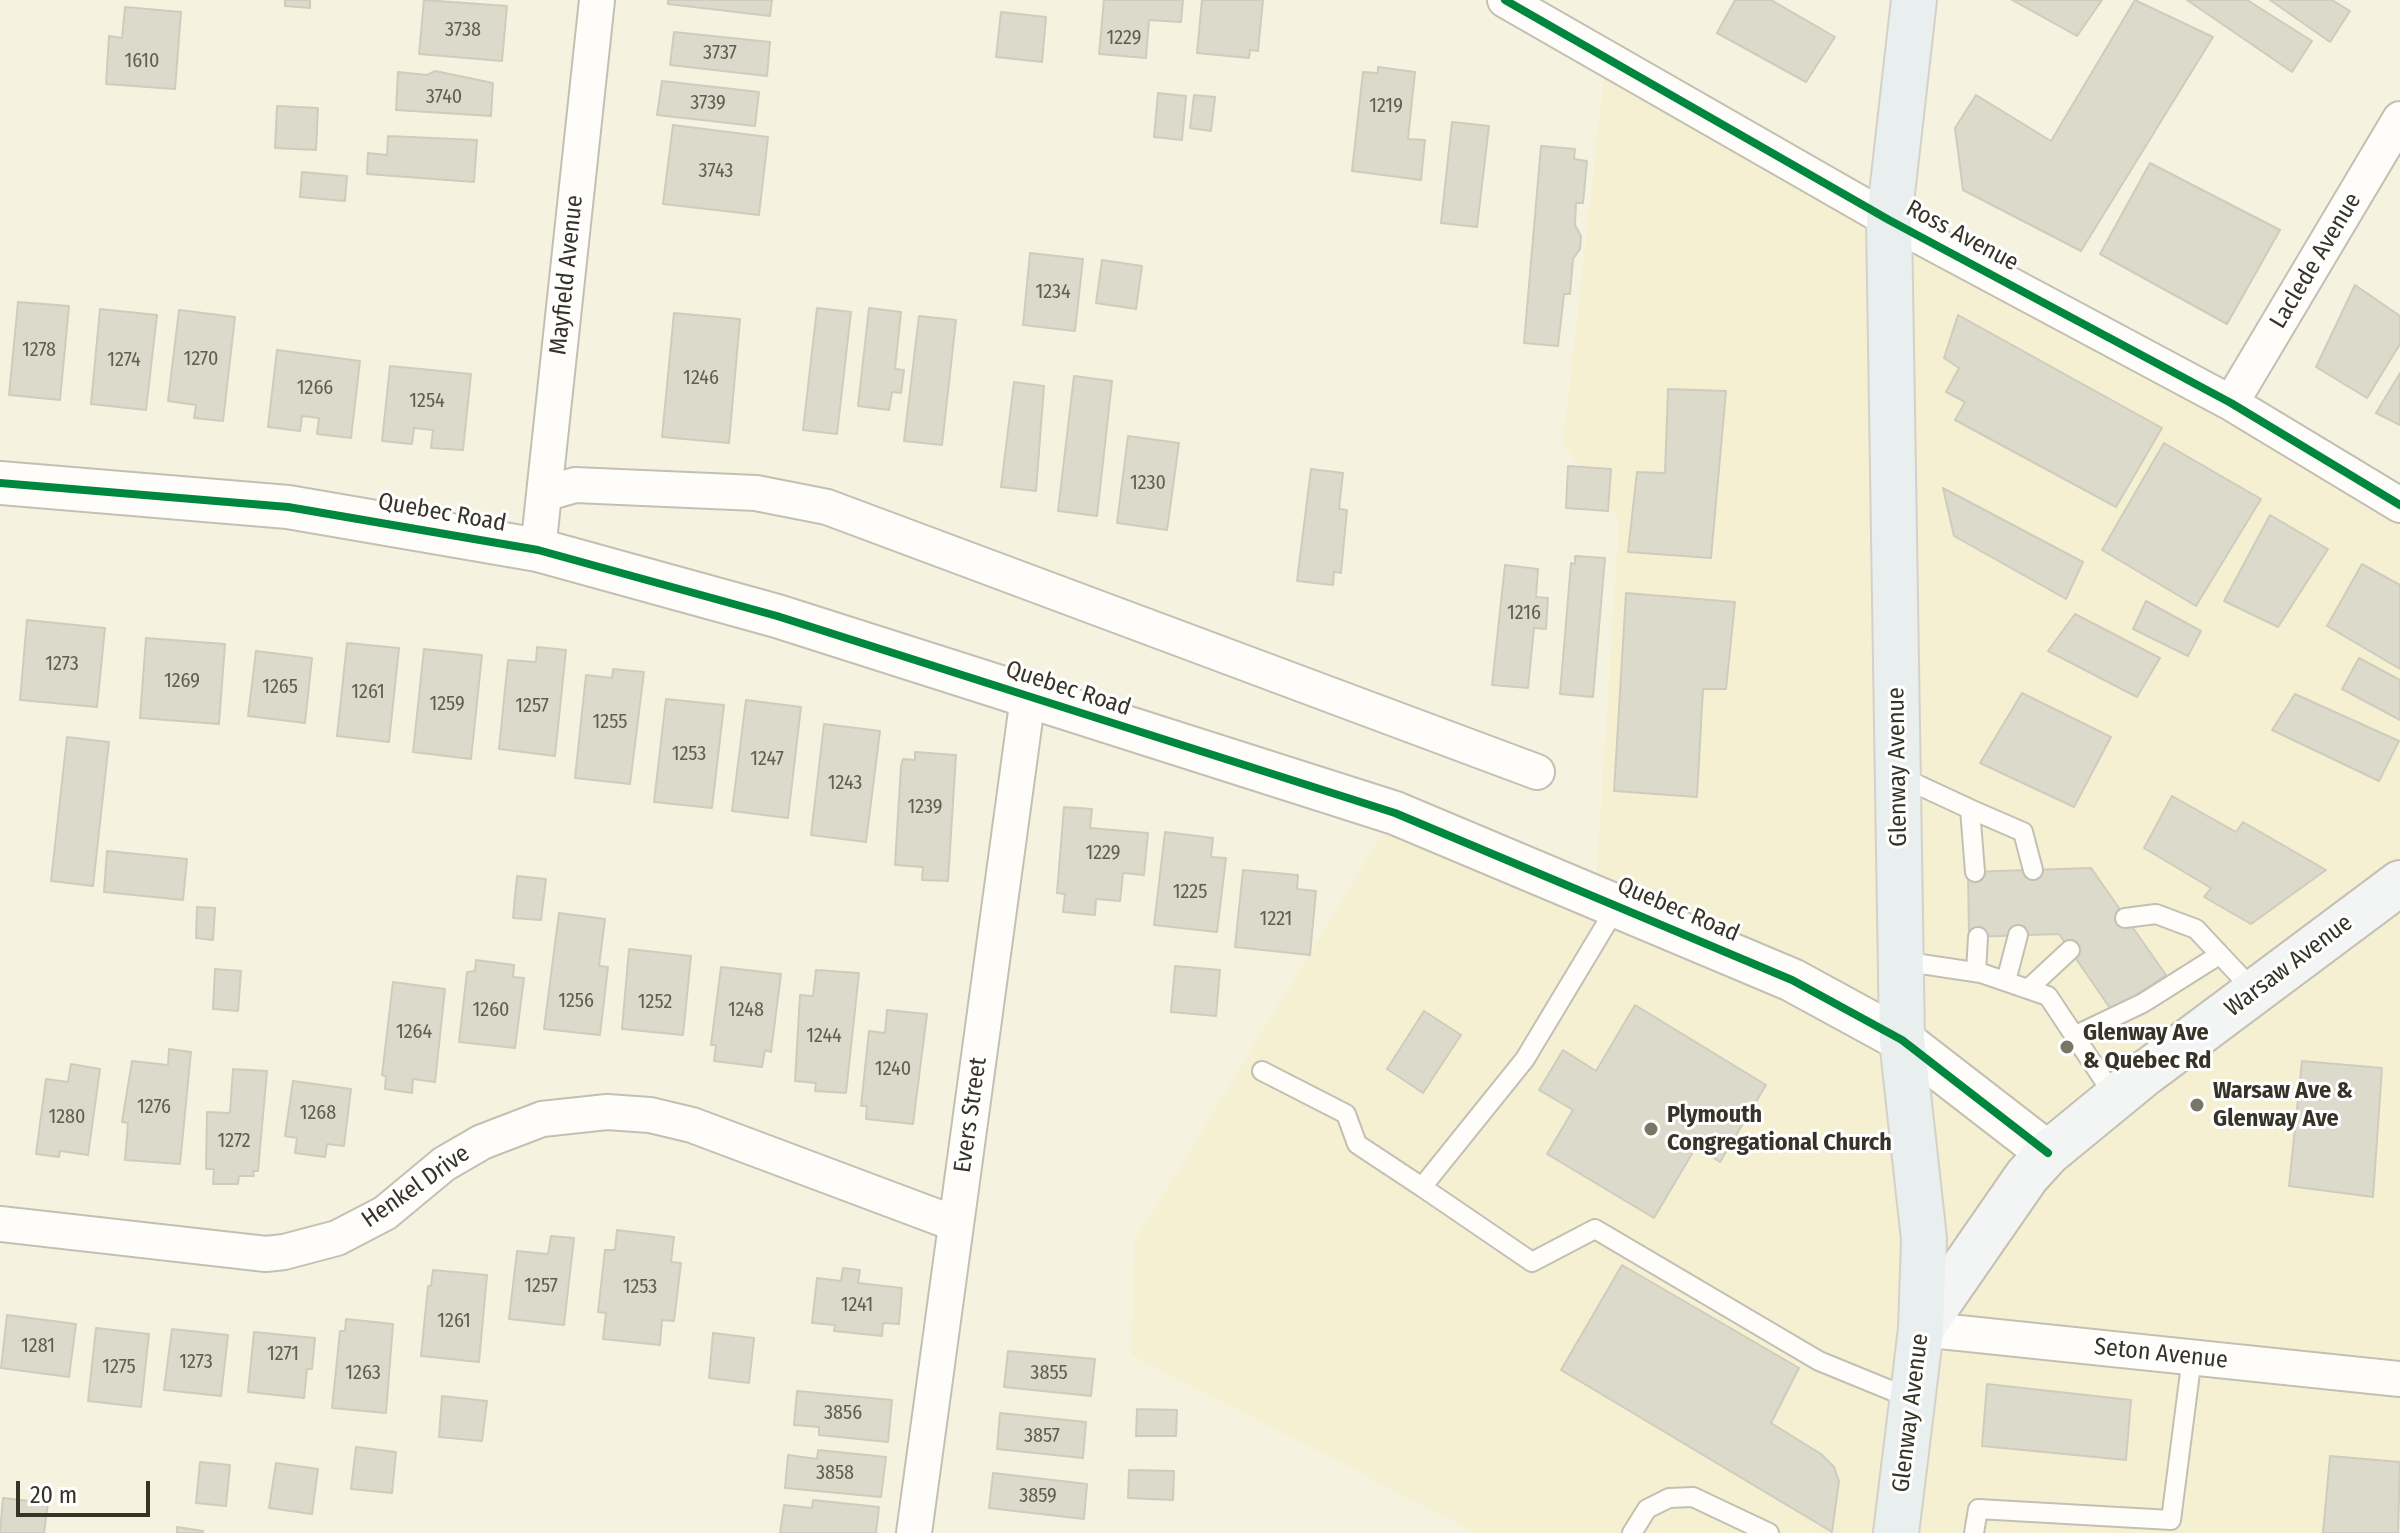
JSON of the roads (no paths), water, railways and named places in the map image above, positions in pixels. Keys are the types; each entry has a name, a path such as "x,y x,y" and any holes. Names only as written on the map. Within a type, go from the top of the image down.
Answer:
{"main road":[{"name":"Glenway Avenue","path":"1896,1533 1921,1329 1924,1239 1902,1040 1889,220 1914,0"},
{"name":"Warsaw Avenue","path":"1921,1329 2027,1176 2048,1153 2115,1097 2400,883"}],"street":[{"name":"Mayfield Avenue","path":"538,550 597,0"},
{"name":"Ross Avenue","path":"1505,0 1889,220 2231,403 2400,505"},
{"name":"Laclede Avenue","path":"2231,403 2400,119"},
{"name":"Quebec Road","path":"0,483 288,507 538,550 777,616 1395,813 1792,980 1902,1040 2048,1153"},
{"path":"544,494 575,485 741,492 827,507 1537,772"},
{"name":"Evers Street","path":"914,1533 1028,697"},
{"name":"Henkel Drive","path":"0,1224 266,1254 284,1252 337,1238 385,1213 444,1164 482,1142 542,1119 607,1112 650,1115 692,1125 956,1224"},
{"name":"Seton Avenue","path":"1921,1329 2400,1379"}],"lane":[{"path":"1898,775 2023,832 2033,870"},
{"path":"1970,809 1975,872"},
{"path":"1422,1187 1525,1059 1617,906"},
{"path":"2125,918 2156,914 2196,929 2255,992"},
{"path":"2006,981 2018,935"},
{"path":"1976,972 1978,937"},
{"path":"2028,989 2070,950"},
{"path":"2074,1036 2143,1003 2219,955"},
{"path":"1901,961 1976,972 2048,996 2115,1097"},
{"path":"1262,1071 1346,1114 1357,1144 1532,1262 1595,1229 1819,1361 1912,1399"},
{"path":"1974,1533 1978,1509 2100,1525 2171,1520 2192,1357"},
{"path":"1632,1533 1647,1509 1669,1498 1693,1497 1769,1533"}],"place":[{"name":"Glenway Ave & Quebec Rd","path":"2067,1047"},
{"name":"Warsaw Ave & Glenway Ave","path":"2197,1105"},
{"name":"Plymouth Congregational Church","path":"1651,1129"}]}
